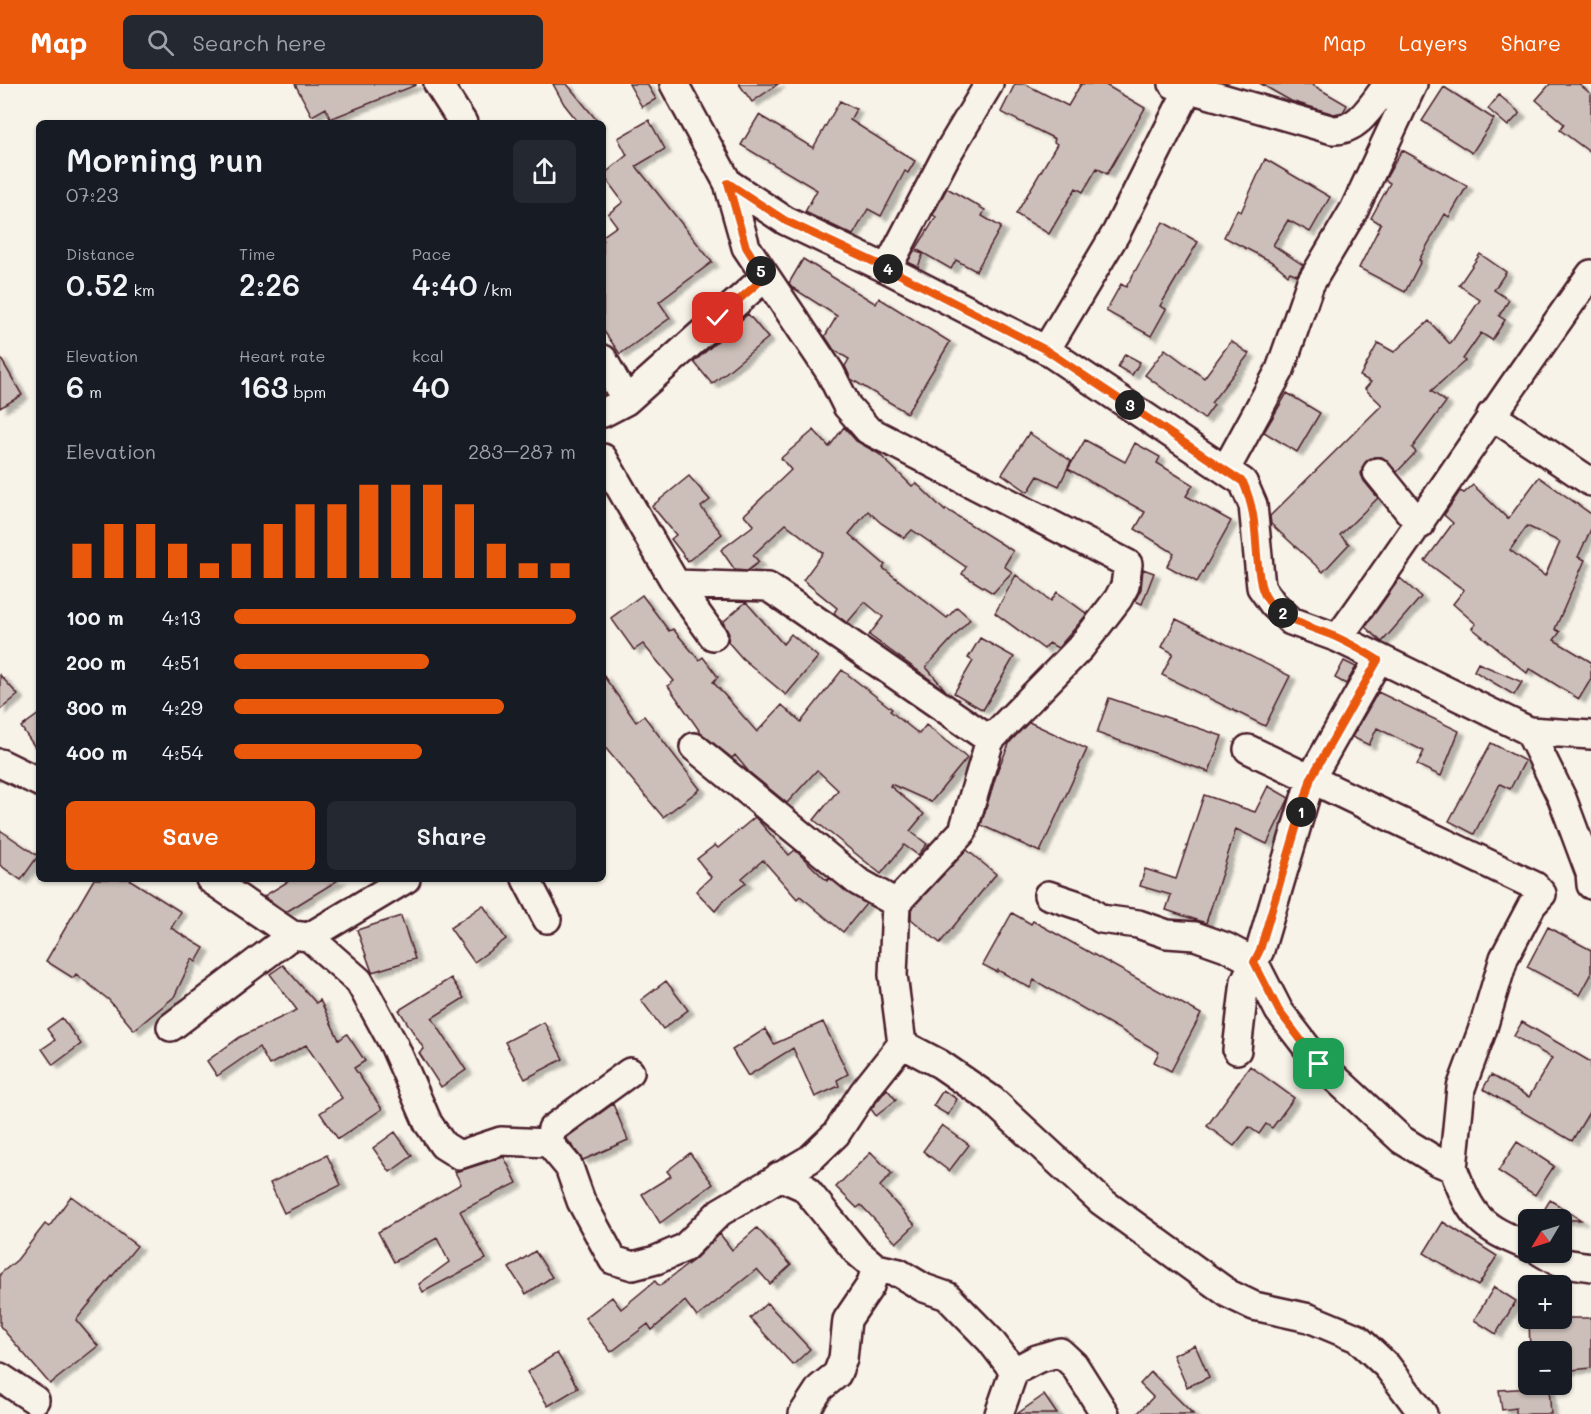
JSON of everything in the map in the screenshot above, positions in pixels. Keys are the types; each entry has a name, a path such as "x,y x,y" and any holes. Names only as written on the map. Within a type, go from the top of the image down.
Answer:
{"street":[{"path":"438,84 461,120"},
{"path":"215,882 301,936 359,981 394,1046 428,1123 443,1145 459,1155 501,1141 549,1143 569,1167 581,1201 613,1260 633,1266 684,1248 720,1212 810,1158 836,1134 863,1093 902,1044 894,975 896,903 963,831 990,740 1081,647 1118,599 1125,586 1128,564 868,430 848,406 830,372 746,247 728,183 674,84"},
{"path":"887,268 946,156 989,84"},
{"path":"1046,350 1116,233 1180,87 1332,130 1342,130 1353,127 1388,84"},
{"path":"1226,469 1280,370 1310,284 1354,210 1413,84"},
{"path":"728,183 786,221 887,268 1046,350 1243,482 1253,505 1262,587 1273,604 1292,621 1338,638 1378,660 1529,731 1591,735"},
{"path":"1338,638 1420,525 1491,415 1591,274"},
{"path":"606,372 615,407 765,277"},
{"path":"1491,415 1591,482"},
{"path":"606,463 676,584 713,636"},
{"path":"1377,472 1420,525"},
{"path":"676,584 768,586 990,740"},
{"path":"1237,1050 1245,981 1260,950 1311,778 1378,660"},
{"path":"1529,731 1562,798 1590,873 1591,885"},
{"path":"694,747 857,881 896,903"},
{"path":"1248,749 1524,881 1542,894 1532,905 1504,958 1482,1031 1461,1088 1453,1168 1468,1207 1497,1233 1518,1242"},
{"path":"0,763 36,781"},
{"path":"171,1027 301,936 400,882"},
{"path":"528,882 547,919"},
{"path":"1048,895 1084,907 1101,919 1138,924 1167,934 1195,936 1226,947 1254,962 1279,1011 1319,1064 1402,1140 1438,1162 1453,1168"},
{"path":"902,1044 940,1064 992,1100 1101,1201 1229,1294 1254,1306 1309,1318 1357,1338 1387,1366 1423,1414"},
{"path":"549,1143 552,1129 630,1072"},
{"path":"810,1158 821,1206"},
{"path":"779,1176 804,1187 856,1251 876,1268 899,1273 924,1288 947,1296 990,1340 1014,1371"},
{"path":"1565,1263 1591,1267"},
{"path":"803,1414 820,1388 837,1374 843,1359 847,1320 870,1286 876,1268"},
{"path":"999,1414 1014,1371 1037,1359 1060,1352 1074,1365 1105,1414"},
{"path":"0,1377 35,1400"}],"building":[{"path":"295,84 416,85 330,119 326,108 312,116"},
{"path":"553,84 567,84 597,120 577,120"},
{"path":"629,84 647,84 656,99 642,107"},
{"path":"739,84 778,84 752,102"},
{"path":"1015,84 1025,84 1068,106 1081,84 1104,84 1145,108 1107,174 1097,168 1083,192 1076,188 1049,234 1016,214 1057,144 1054,142 1055,139 1001,112"},
{"path":"1261,84 1311,84 1347,105 1343,112 1334,114 1291,101"},
{"path":"1550,84 1579,84 1591,94 1591,153 1560,130 1564,124 1536,100"},
{"path":"1444,87 1494,119 1472,153 1422,121"},
{"path":"1499,95 1520,113 1508,126 1488,109"},
{"path":"840,101 856,109 850,120 915,161 908,173 905,171 881,216 868,209 853,235 805,212 817,190 741,145 759,115 813,148"},
{"path":"649,120 665,149 636,166 712,262 659,302 670,318 620,354 606,334 606,234 617,226 608,214 623,202 606,179 606,172 627,155 618,138"},
{"path":"1402,150 1467,186 1449,217 1445,214 1419,260 1421,261 1405,292 1359,268 1381,224 1371,218 1390,183 1385,180"},
{"path":"1265,159 1330,197 1310,232 1288,220 1273,245 1303,265 1297,275 1290,272 1288,275 1274,263 1224,237 1237,210 1241,212"},
{"path":"947,188 985,210 982,216 1001,227 976,271 956,260 951,269 916,249 936,217 933,215"},
{"path":"1163,222 1198,242 1160,306 1166,309 1151,336 1106,311 1121,284 1126,287"},
{"path":"914,251 923,254 918,267 908,262"},
{"path":"1480,254 1506,272 1494,290 1509,300 1499,316 1505,320 1492,340 1481,333 1463,359 1465,361 1431,391 1446,402 1412,448 1416,452 1397,472 1382,457 1374,457 1363,466 1361,474 1364,481 1378,498 1340,535 1349,544 1323,572 1271,524 1270,516 1382,405 1365,389 1371,382 1360,376 1378,343 1394,352 1429,321 1450,344 1480,300 1459,285"},
{"path":"803,259 876,304 879,298 950,342 907,413 851,379 845,366 849,359 834,350 825,336 837,316 793,288 789,283"},
{"path":"748,314 768,338 712,384 694,362"},
{"path":"1231,341 1249,354 1211,403 1214,405 1204,419 1145,375 1165,349 1204,378"},
{"path":"1125,354 1140,362 1132,375 1118,367"},
{"path":"0,357 22,395 0,408"},
{"path":"1287,393 1320,413 1297,452 1264,432"},
{"path":"844,427 856,441 879,454 912,486 916,483 945,511 946,509 1013,551 1004,566 1012,572 993,593 962,574 966,567 912,530 904,538 881,523 868,511 849,534 885,565 883,568 947,618 957,607 970,619 926,667 946,691 869,635 883,617 865,602 847,623 834,613 837,608 803,580 823,553 786,524 753,555 759,562 747,571 735,570 721,550 754,525 744,515 791,470 781,458 814,430 829,447"},
{"path":"1029,433 1071,461 1059,486 1038,476 1028,492 1002,474"},
{"path":"1085,440 1125,462 1135,443 1160,457 1157,463 1193,485 1186,496 1231,521 1197,582 1167,566 1174,553 1135,529 1145,512 1068,469"},
{"path":"689,476 710,500 701,507 722,534 688,561 671,539 676,535 652,506"},
{"path":"1539,477 1591,514 1591,529 1578,557 1585,560 1555,629 1560,632 1554,640 1591,662 1591,679 1579,699 1534,671 1529,669 1527,673 1472,628 1476,624 1453,604 1464,590 1425,561 1453,523 1444,515 1460,491 1464,493 1473,485 1508,519","holes":["1527,526 1560,542 1545,576 1510,550"]},
{"path":"1143,569 1154,573 1142,604 1135,601 1141,589"},
{"path":"1016,575 1051,601 1057,592 1087,614 1058,648 1049,643 1044,649 995,613"},
{"path":"1400,578 1421,597 1382,642 1365,627"},
{"path":"642,595 669,631 673,629 699,660 703,657 718,677 713,682 757,732 782,705 801,722 842,670 892,709 890,711 919,734 926,725 967,758 931,802 891,784 890,786 924,814 910,831 927,844 918,855 904,845 881,874 814,820 838,790 817,770 787,803 749,772 735,755 732,758 701,733 668,686 674,681 643,644 634,650 611,618"},
{"path":"746,602 783,644 791,634 818,657 786,695 742,658 728,642 729,634 723,622"},
{"path":"1176,619 1290,676 1265,726 1162,675 1173,653 1162,647"},
{"path":"980,638 1014,657 983,710 954,693 973,661 968,658"},
{"path":"1344,661 1356,667 1346,684 1335,678"},
{"path":"1478,663 1522,682 1514,695 1474,671"},
{"path":"0,675 18,695 0,710"},
{"path":"606,679 636,722 644,716 700,789 663,817 606,749"},
{"path":"1378,692 1459,731 1441,776 1417,765 1424,751 1377,728 1369,745 1352,737"},
{"path":"1109,698 1222,736 1209,772 1097,733"},
{"path":"36,716 36,749 21,727"},
{"path":"1029,722 1087,749 1040,852 981,825 998,769 1010,742"},
{"path":"1491,743 1525,761 1510,789 1500,784 1474,834 1449,821"},
{"path":"1268,786 1289,798 1267,844 1236,829 1206,923 1166,910 1171,895 1140,886 1145,869 1176,879 1204,795 1255,812"},
{"path":"755,817 789,855 795,850 827,881 829,878 866,904 843,932 800,896 797,899 763,860 742,878 746,883 724,900 715,911 696,891 711,877 697,859 715,845 718,848"},
{"path":"0,830 36,855 36,859 21,880 0,865"},
{"path":"967,850 996,874 940,943 911,919 911,909"},
{"path":"92,882 134,882 181,912 171,928 204,948 196,962 192,959 174,997 134,1030 109,1000 76,974 73,978 46,961"},
{"path":"287,882 335,882 286,912 264,896"},
{"path":"483,905 506,939 474,962 450,928"},
{"path":"1012,913 1031,924 1033,921 1201,1014 1171,1071 1154,1062 1159,1052 1034,980 1030,988 998,970 997,972 983,965"},
{"path":"401,916 415,959 372,972 357,930"},
{"path":"1548,927 1591,950 1591,975 1580,995 1527,967"},
{"path":"283,965 316,1003 320,1000 339,1040 347,1034 365,1061 354,1068 382,1109 338,1139 320,1113 342,1098 306,1045 269,1065 259,1047 217,1076 207,1061 240,1037 297,1010 270,974"},
{"path":"451,978 464,998 432,1018 466,1070 441,1087 419,1053 424,1049 399,1010"},
{"path":"666,981 688,1010 663,1029 641,1000"},
{"path":"62,1018 81,1044 53,1065 42,1049 55,1040 47,1029"},
{"path":"544,1022 563,1059 525,1079 505,1042"},
{"path":"823,1022 848,1074 837,1080 839,1086 815,1097 793,1048 748,1076 732,1050 765,1029 774,1044"},
{"path":"1522,1022 1591,1062 1591,1109 1572,1141 1483,1089 1491,1075 1529,1097 1552,1058 1514,1036"},
{"path":"1250,1066 1294,1098 1272,1128 1266,1124 1259,1134 1249,1127 1234,1146 1207,1126"},
{"path":"887,1089 896,1100 876,1116 871,1109"},
{"path":"943,1090 957,1099 948,1115 933,1106"},
{"path":"613,1104 628,1140 583,1160 566,1138"},
{"path":"942,1125 969,1145 949,1171 923,1151"},
{"path":"395,1132 412,1156 390,1172 373,1148"},
{"path":"1517,1142 1554,1166 1535,1195 1498,1171"},
{"path":"871,1152 892,1174 880,1186 915,1225 896,1243 861,1205 857,1208 836,1187"},
{"path":"690,1153 713,1184 660,1223 642,1194 671,1176 667,1171"},
{"path":"327,1155 341,1185 284,1213 270,1183"},
{"path":"504,1157 517,1183 460,1211 486,1259 423,1292 419,1284 449,1262 437,1238 394,1262 378,1232 461,1184 455,1172"},
{"path":"71,1196 137,1246 76,1320 98,1346 50,1384 0,1326 0,1274 17,1260 45,1224 49,1227"},
{"path":"1550,1200 1564,1209 1545,1209"},
{"path":"1572,1214 1581,1220 1572,1220"},
{"path":"1443,1222 1497,1256 1478,1286 1424,1253"},
{"path":"757,1228 791,1265 770,1284 757,1269 697,1317 685,1301 652,1330 648,1324 611,1352 585,1318 612,1297 621,1309 655,1281 659,1286 695,1259 720,1234 732,1250"},
{"path":"535,1251 552,1277 526,1294 509,1268"},
{"path":"1494,1287 1516,1301 1496,1334 1474,1320"},
{"path":"767,1303 810,1349 793,1365 750,1318"},
{"path":"1572,1318 1591,1318 1591,1368 1572,1370 1572,1341 1530,1341 1529,1329 1572,1329"},
{"path":"1195,1345 1209,1377 1187,1387 1173,1355"},
{"path":"557,1353 578,1388 548,1406 527,1372"},
{"path":"1151,1372 1193,1414 1137,1414 1153,1397 1140,1384"},
{"path":"1518,1389 1518,1395 1550,1395 1551,1414 1516,1414 1516,1408 1502,1410 1499,1390"},
{"path":"1044,1395 1057,1414 1017,1414"}],"route":[{"path":"718,318 765,277 746,247 728,183 786,221 887,268 1046,350 1243,482 1253,505 1262,587 1273,604 1292,621 1338,638 1378,660 1311,778 1260,950 1254,962 1279,1011 1319,1064"}]}
